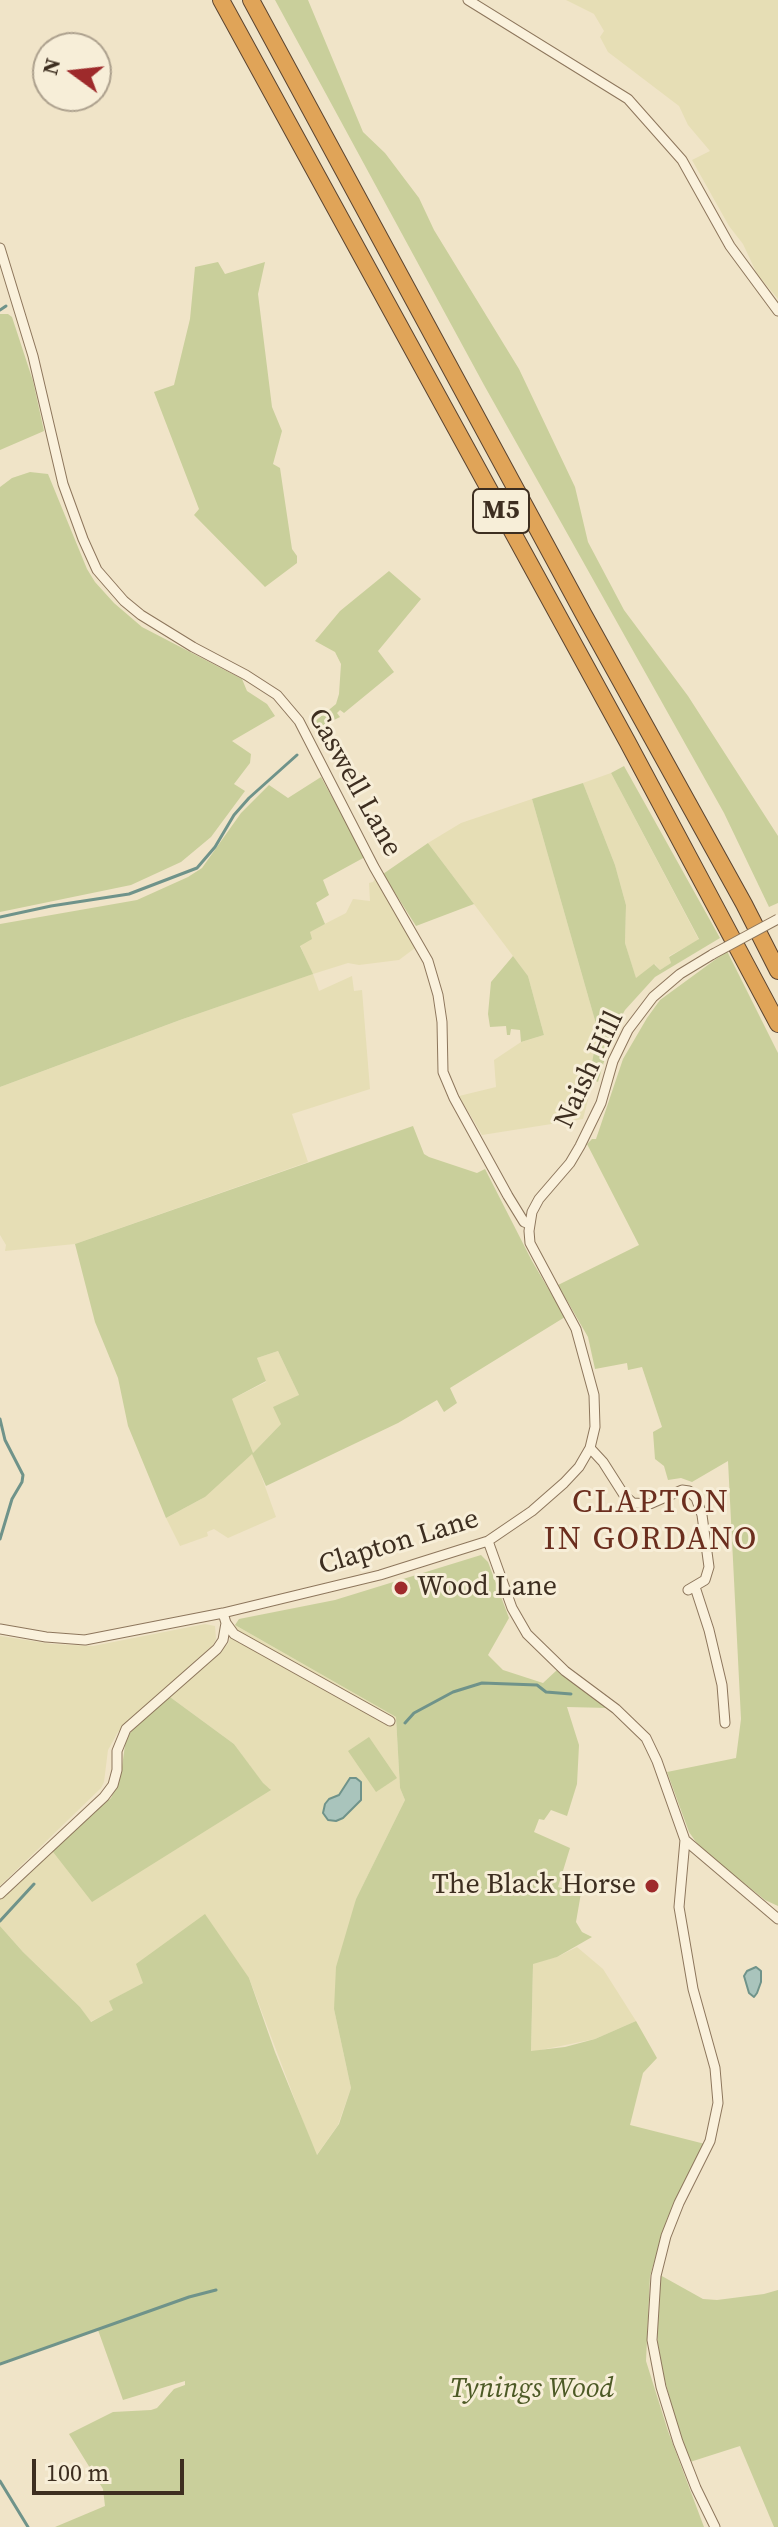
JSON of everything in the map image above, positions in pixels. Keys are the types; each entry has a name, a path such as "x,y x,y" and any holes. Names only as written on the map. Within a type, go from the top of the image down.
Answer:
{"highway":[{"name":"M5","path":"221,0 627,741 778,1024"},
{"name":"M5","path":"251,0 778,971"}],"street":[{"path":"468,0 628,99 682,160 730,246 778,311"},
{"name":"Caswell Lane","path":"0,248 33,356 63,484 97,570 141,615 277,695 299,721 374,867 428,961 442,1022 443,1072 508,1196 524,1222 529,1224"},
{"name":"Naish Hill","path":"529,1224 536,1205 580,1146 601,1103 613,1061 628,1030 653,997 680,974 778,919"},
{"name":"Clapton Lane","path":"0,1629 85,1640 224,1618 488,1541 549,1497 579,1467 590,1448 596,1415 584,1355 572,1319 530,1243 529,1224"},
{"path":"590,1448 633,1503 650,1504 682,1490 689,1491 696,1498 702,1515 709,1567 705,1580 692,1588 709,1630 722,1685 725,1723"},
{"path":"488,1541 512,1608 527,1634 572,1677 616,1709 646,1738 685,1840 679,1907 693,1989 715,2068 718,2103 710,2141 686,2186 666,2236 656,2276 652,2340 658,2375 678,2442 715,2527"},
{"path":"224,1618 234,1634 390,1721"},
{"path":"0,1894 104,1797 113,1785 117,1751 126,1729 217,1649 223,1640 224,1618"},
{"path":"685,1840 778,1919"}],"shaded area":[{"path":"566,0 778,0 778,299 757,274 743,244 729,226 692,160 710,151 688,125 679,106 608,52 600,37 604,31 594,14"},
{"path":"611,773 699,940 669,956 671,963 660,970 655,964 636,979 625,943 626,905 615,865 583,783"},
{"path":"532,799 598,1031 589,1078 589,1096 583,1119 482,1135 459,1096 496,1087 494,1060 521,1042 544,1035 528,976 428,843 461,823"},
{"path":"377,876 416,943 415,948 399,960 359,965 348,963 313,974 319,991 352,976 354,991 362,990 370,1089 292,1114 308,1162 75,1244 5,1251 6,1245 0,1235 0,1087 312,974 300,945 309,932 346,913 353,899 370,901 369,883"},
{"path":"278,1351 299,1395 281,1424 253,1453 276,1517 228,1538 214,1529 207,1532 208,1536 180,1546 166,1518 205,1497 232,1399 266,1382 257,1358"},
{"path":"205,1624 215,1626 213,1645 118,1732 108,1750 101,1788 0,1886 0,1636 93,1646"},
{"path":"235,1625 396,1717 400,1788 405,1800 356,1899 334,2009 351,2088 338,2125 316,2156 249,1978 143,1983 110,2001 114,2010 90,2022 80,2007 0,1926 0,1898 50,1848 270,1789 234,1744 170,1697 228,1644"},
{"path":"577,1947 603,1969 636,2021 595,2039 531,2052 533,1963 557,1957"}],"green space":[{"path":"275,0 308,0 363,132 385,153 419,198 434,230 519,369 575,487 588,542 624,610 688,696 778,836 778,903 769,907 724,813 484,385"},
{"path":"218,262 225,274 265,262 258,294 272,407 282,431 273,464 280,468 292,549 297,563 265,587 194,515 199,509 154,392 174,385 190,319 195,267"},
{"path":"0,314 12,317 33,381 44,431 0,450"},
{"path":"30,472 48,474 87,569 114,603 142,627 242,679 247,691 267,704 275,716 232,741 251,754 250,763 234,784 245,791 211,837 181,862 131,885 0,912 0,487 12,478"},
{"path":"389,571 421,599 378,651 394,672 344,713 340,710 337,713 340,717 316,729 313,723 336,704 341,664 335,652 315,641 340,611"},
{"path":"624,766 720,938 655,977 625,1010 612,1034 598,1082 589,1078 598,1031 532,799 583,783 615,865 626,905 625,943 636,978 654,964 660,970 671,963 669,957 699,939 611,773"},
{"path":"321,777 365,857 323,880 329,895 316,903 325,924 310,932 312,939 300,946 313,974 0,1087 0,924 137,900 188,877 202,868 241,813 269,785 288,798"},
{"path":"428,843 474,904 416,926 383,874"},
{"path":"727,951 778,1053 778,1906 765,1900 696,1842 689,1832 667,1772 736,1758 741,1719 728,1461 692,1482 681,1478 668,1480 664,1466 655,1459 653,1432 662,1427 642,1367 628,1370 627,1363 595,1369 588,1337 558,1285 639,1245 587,1144 596,1139 623,1059 660,1000"},
{"path":"513,956 528,976 544,1035 521,1042 520,1030 511,1029 510,1035 507,1035 506,1026 490,1027 488,1014 491,982"},
{"path":"413,1126 424,1154 429,1157 477,1173 485,1169 532,1261 565,1317 450,1388 457,1403 444,1412 437,1400 398,1423 266,1486 252,1454 205,1497 166,1518 128,1426 118,1378 95,1322 75,1244","holes":["278,1351 299,1395 273,1407 281,1424 253,1453 232,1399 266,1381 257,1358"]},
{"name":"Tynings Wood","path":"481,1555 488,1562 509,1618 488,1655 503,1670 543,1683 557,1670 609,1708 567,1707 579,1745 577,1784 567,1816 551,1810 544,1820 539,1819 534,1832 570,1848 558,1887 581,1893 576,1922 582,1932 592,1937 557,1957 533,1964 531,2051 595,2039 636,2021 657,2058 643,2073 630,2125 705,2144 667,2219 650,2276 646,2361 704,2527 55,2527 105,2506 103,2489 69,2434 113,2412 157,2408 174,2389 185,2385 185,2381 123,2400 98,2330 0,2364 0,1926 91,2022 113,2010 109,2001 143,1983 136,1964 205,1914 249,1978 317,2155 339,2124 351,2088 334,2009 336,1967 356,1899 405,1800 400,1788 396,1717 235,1625 239,1619 335,1600"},
{"path":"170,1697 234,1744 271,1790 92,1902 50,1848 111,1798 121,1774 126,1738"},
{"path":"369,1737 397,1778 376,1792 348,1751"},
{"path":"660,2275 703,2299 717,2300 778,2290 778,2527 774,2527 740,2446 690,2462 679,2433 658,2345 656,2321"}],"water":[{"path":"350,1778 361,1782 361,1800 343,1818 328,1820 323,1813 325,1804 339,1795"},
{"path":"756,1967 761,1971 761,1982 754,1997 749,1993 744,1976"}],"waterway":[{"path":"0,310 6,306"},
{"path":"0,917 129,894 197,868 249,798 297,755"},
{"path":"0,1419 5,1440 23,1475 0,1539"},
{"path":"405,1723 414,1713 453,1692 482,1683 537,1685 546,1692 571,1694"},
{"path":"0,1921 34,1884"},
{"path":"0,2364 216,2290"},
{"path":"0,2481 28,2527"}],"place":[{"name":"Wood Lane","path":"401,1588"},
{"name":"The Black Horse","path":"652,1886"}],"district":[{"name":"CLAPTON IN GORDANO","path":"651,1522"}]}
